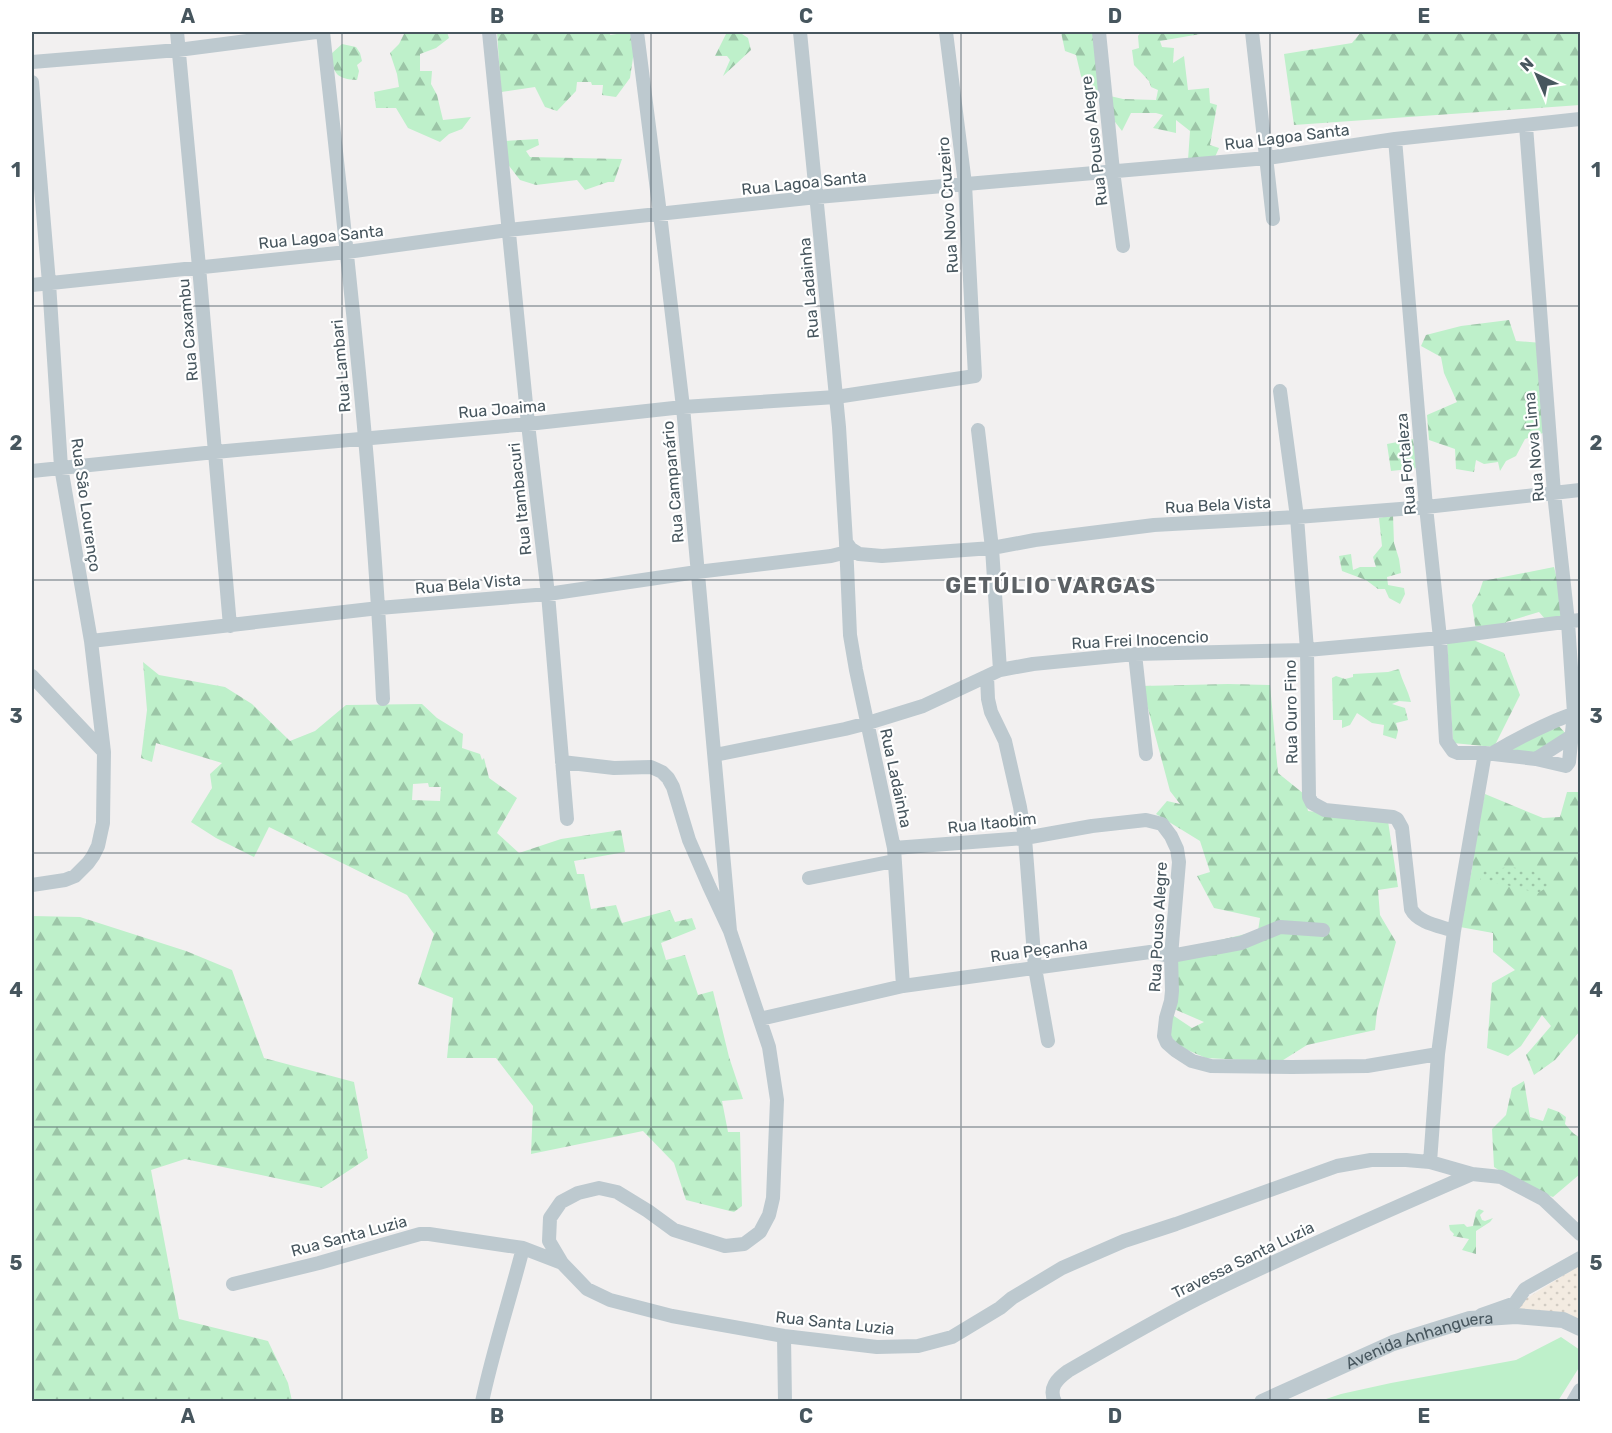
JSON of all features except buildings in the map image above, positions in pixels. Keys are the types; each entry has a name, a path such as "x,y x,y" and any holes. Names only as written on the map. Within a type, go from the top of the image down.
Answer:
{"street":[{"name":"Rua Caxambu","path":"177,32 200,267 230,626"},
{"path":"32,62 178,50 316,32"},
{"name":"Rua Lambari","path":"323,32 364,438 379,608 383,699"},
{"name":"Rua Itambacuri","path":"489,32 528,424 548,594 567,819"},
{"name":"Rua Campanário","path":"637,32 682,407 730,931"},
{"name":"Rua Ladainha","path":"800,32 851,550 850,635 894,855 903,986"},
{"name":"Rua Novo Cruzeiro","path":"946,32 965,184 975,376"},
{"name":"Rua Pouso Alegre","path":"1099,32 1113,171 1124,246"},
{"path":"1252,32 1273,219"},
{"name":"Rua São Lourenço","path":"32,82 49,283 61,467 91,641 104,752 104,823 93,856 75,876 65,880 32,885"},
{"name":"Rua Lagoa Santa","path":"32,285 347,252 508,230 817,197 1267,158 1395,139 1581,119"},
{"name":"Rua Nova Lima","path":"1526,126 1554,493 1574,621 1577,713 1576,733 1568,764"},
{"name":"Rua Fortaleza","path":"1395,139 1426,507 1440,638 1446,741 1453,751 1458,753 1488,753 1536,759 1564,766 1568,764"},
{"name":"Rua Joaima","path":"32,471 528,424 682,407 836,397 975,376"},
{"name":"Rua Ouro Fino","path":"1280,391 1297,517 1307,650 1309,797 1312,803 1325,810 1397,819 1402,828 1413,914 1454,932"},
{"path":"978,430 992,548 994,673 988,699 991,712 1005,741 1020,807 1025,838 1035,968 1048,1041"},
{"name":"Rua Bela Vista","path":"91,641 379,608 548,594 697,572 831,556 851,550 882,556 992,548 1035,540 1154,525 1426,507 1581,490"},
{"name":"Rua Frei Inocencio","path":"715,755 868,723 923,706 994,673 1033,664 1135,654 1307,650 1440,638 1574,621"},
{"path":"1135,654 1146,754"},
{"path":"32,676 104,752"},
{"path":"1430,1162 1438,1054 1454,932 1488,753 1523,735 1577,713"},
{"path":"1536,759 1576,733"},
{"name":"Rua Campanário","path":"562,762 614,768 651,767 668,778 673,787 689,840 730,931 760,1019 769,1047 777,1100 773,1198 769,1215 760,1232 744,1244 725,1246 706,1241 674,1230 617,1192 599,1188 578,1193 561,1202 550,1218 549,1241 562,1263"},
{"name":"Rua Pouso Alegre","path":"1092,826 1146,820 1162,824 1177,849 1179,862 1171,956 1172,1001 1166,1018 1164,1036 1167,1043 1175,1050 1192,1060 1211,1066 1367,1066 1438,1054"},
{"name":"Rua Itaobim","path":"809,878 894,855 1025,838 1092,826"},
{"name":"Rua Peçanha","path":"760,1019 903,986 1150,952 1171,956 1241,943 1280,927 1323,930"},
{"name":"Rua Santa Luzia","path":"233,1284 319,1263 420,1234 429,1234 523,1248 562,1263 587,1289 610,1300 672,1316 784,1336 877,1347 918,1346 952,1338 1062,1268 1124,1241 1337,1166 1371,1160 1430,1162 1472,1174 1501,1177 1543,1199 1581,1234"},
{"name":"Travessa Santa Luzia","path":"1055,1401 1052,1395 1058,1379 1150,1324 1210,1292 1472,1174"},
{"path":"482,1401 489,1367 523,1248"},
{"path":"1470,1318 1515,1303 1525,1289 1581,1258"},
{"name":"Avenida Anhanguera","path":"1262,1401 1393,1343 1470,1318 1516,1316 1563,1320 1581,1328"},
{"path":"784,1336 785,1401"},
{"path":"1573,1401 1581,1390"}],"green space":[{"path":"405,32 447,32 449,38 436,48 420,54 420,71 432,71 431,84 437,95 443,120 471,117 462,129 449,134 440,142 408,128 396,108 376,108 374,92 399,87 390,53 399,44"},
{"path":"497,32 611,32 610,35 630,32 634,51 630,78 616,97 602,95 603,85 577,82 576,91 557,111 545,107 535,87 501,92"},
{"path":"1061,32 1095,32 1102,92 1090,92 1081,76 1076,55 1065,51"},
{"path":"1141,32 1212,32 1160,41 1162,47 1174,48 1173,63 1184,56 1188,90 1209,88 1210,103 1217,105 1210,145 1219,148 1215,157 1188,160 1190,131 1176,120 1176,133 1153,128 1163,115 1131,113 1122,131 1112,118 1110,96 1123,99 1156,100 1158,90 1151,87 1149,81 1134,65 1132,50 1139,48 1138,36"},
{"path":"1361,32 1580,32 1580,105 1294,125 1284,54 1352,43"},
{"path":"726,34 742,34 748,38 751,50 723,76 730,60 727,56 715,56"},
{"path":"342,44 356,47 360,53 362,61 357,65 359,71 357,80 341,77 335,71 331,54"},
{"path":"538,139 539,145 526,151 530,157 622,159 614,182 585,190 577,180 536,185 520,180 506,162 504,141"},
{"path":"1509,320 1516,341 1542,343 1546,432 1525,439 1516,456 1506,461 1500,471 1498,462 1484,464 1476,460 1474,472 1456,469 1455,449 1429,440 1427,415 1457,402 1444,373 1441,357 1421,346 1426,335 1461,326"},
{"path":"1413,439 1418,468 1391,471 1387,444"},
{"path":"1393,515 1394,543 1401,573 1387,577 1388,585 1404,588 1405,594 1400,604 1389,598 1385,589 1378,589 1366,580 1342,571 1339,556 1351,554 1353,570 1360,567 1376,567 1373,557 1382,546 1379,518"},
{"path":"1554,567 1567,617 1546,620 1539,612 1506,622 1507,627 1476,631 1472,605 1483,581"},
{"path":"1471,639 1504,653 1520,695 1494,747 1453,743 1447,642"},
{"path":"143,662 159,675 225,687 252,704 290,741 315,731 346,705 422,704 437,718 463,734 462,748 480,754 482,760 484,758 489,778 517,798 497,833 519,853 561,839 621,830 625,852 574,861 577,874 584,874 591,909 616,905 622,923 670,910 675,922 692,918 696,929 661,943 666,960 685,955 698,995 713,991 729,1057 743,1099 722,1101 728,1132 740,1132 742,1206 734,1212 686,1200 674,1163 643,1131 531,1154 533,1106 496,1058 447,1058 453,998 418,984 434,934 407,895 269,827 254,857 216,838 191,822 212,788 210,774 222,763 156,743 152,762 141,758 147,710","holes":["428,783 429,787 441,787 440,801 412,800 413,784"]},
{"path":"1399,669 1411,702 1399,701 1392,704 1405,708 1408,720 1396,723 1398,731 1396,739 1383,735 1384,725 1372,723 1357,713 1350,725 1342,728 1342,720 1333,720 1332,678 1336,676 1345,679 1353,677 1353,674"},
{"path":"1270,685 1278,773 1304,794 1308,811 1388,821 1398,887 1378,890 1380,915 1396,942 1377,1011 1375,1030 1307,1045 1280,1062 1206,1058 1178,1046 1168,1035 1171,1014 1192,1028 1204,1022 1174,1009 1175,958 1208,943 1258,931 1260,918 1214,908 1197,876 1210,872 1200,841 1156,814 1167,801 1180,804 1170,791 1142,686"},
{"path":"1557,724 1567,735 1534,755 1502,752"},
{"path":"1567,792 1580,792 1580,1031 1555,1060 1534,1075 1526,1055 1551,1026 1542,1015 1521,1046 1508,1056 1487,1048 1492,983 1515,970 1493,952 1493,933 1460,927 1472,869 1474,840 1485,794 1543,818 1560,817"},
{"path":"1509,867 1532,870 1549,886 1538,893 1480,880 1483,871"},
{"path":"32,916 80,917 186,951 232,970 264,1058 354,1082 368,1158 322,1188 185,1159 151,1170 179,1319 268,1341 288,1383 292,1401 32,1401"},
{"path":"1524,1081 1530,1117 1543,1121 1548,1108 1559,1112 1566,1117 1565,1124 1580,1138 1580,1174 1553,1197 1523,1186 1494,1167 1492,1129 1506,1115 1512,1088"},
{"path":"1479,1209 1484,1211 1480,1215 1482,1220 1493,1218 1476,1231 1476,1254 1462,1250 1469,1239 1453,1236 1449,1225 1473,1226 1476,1212"},
{"path":"1561,1337 1580,1350 1580,1366 1558,1401 1320,1401 1391,1383 1516,1360"}],"sand":[{"path":"1580,1265 1580,1322 1505,1312"}],"district":[{"name":"GETÚLIO VARGAS","path":"1051,585"}]}
